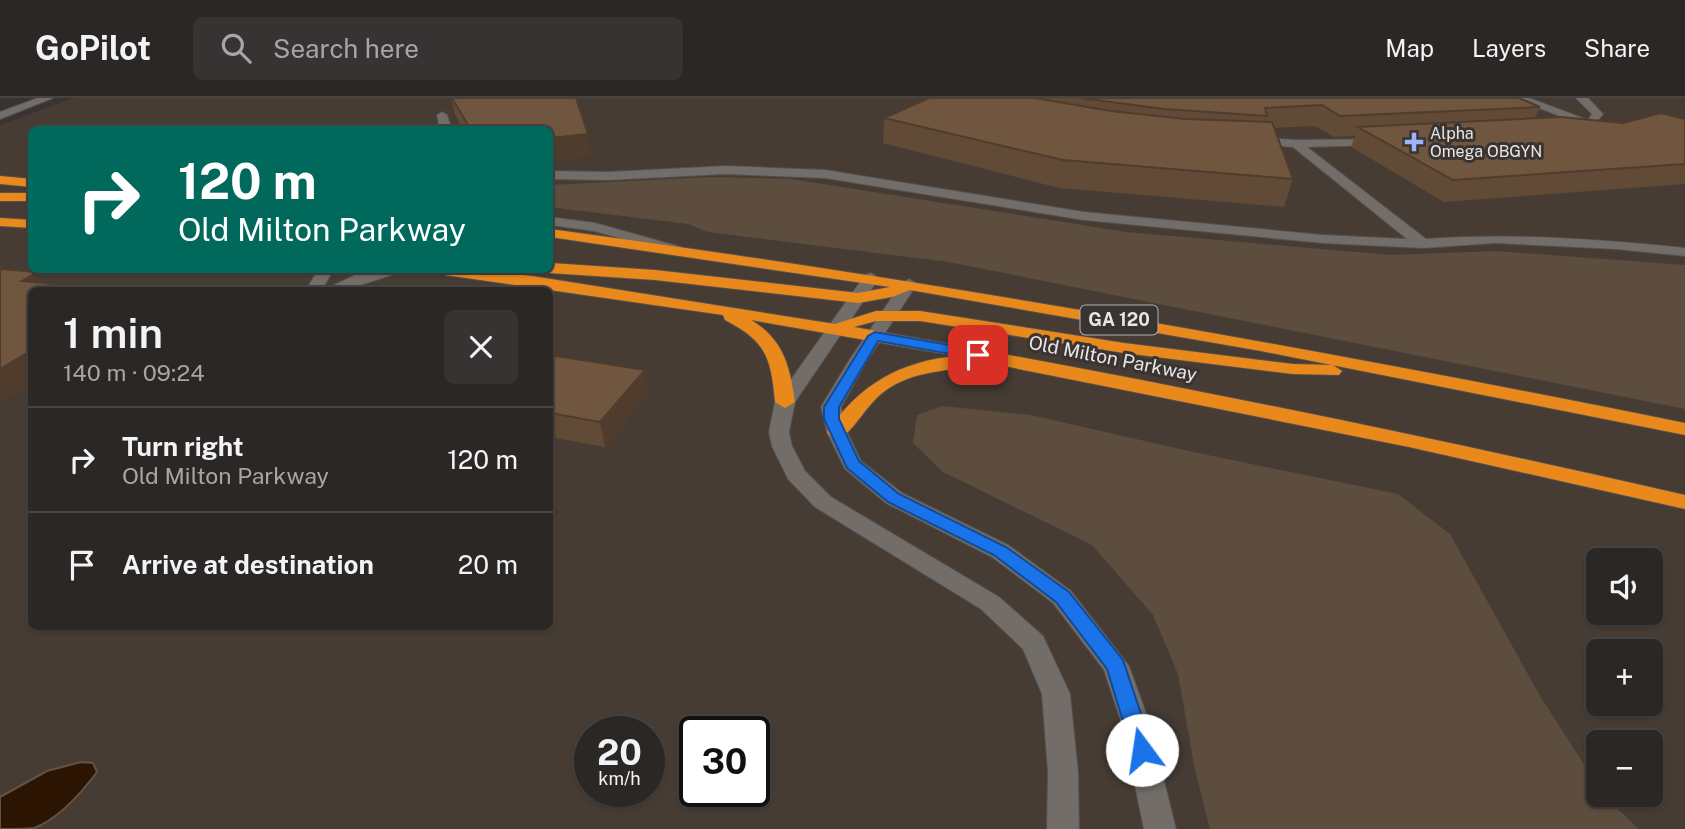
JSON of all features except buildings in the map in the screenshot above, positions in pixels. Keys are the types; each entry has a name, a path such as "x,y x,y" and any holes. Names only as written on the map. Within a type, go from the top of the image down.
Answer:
{"highway":[{"path":"0,180 28,183"},
{"path":"0,197 28,197"},
{"path":"0,222 28,224"},
{"name":"Old Milton Parkway","path":"553,233 909,284 1416,375 1685,429"},
{"path":"553,268 655,275 858,298 886,294 909,284"},
{"name":"Old Milton Parkway","path":"474,273 714,308 1004,359 1382,434 1685,502"},
{"path":"714,308 754,328 769,340 780,361 785,402"},
{"path":"837,330 862,318 890,315 949,319 1124,348 1293,369 1416,375"},
{"path":"837,432 871,390 887,379 936,363 1004,359"}],"street":[{"path":"0,105 20,98"},
{"path":"0,116 48,98"},
{"path":"1519,98 1589,125"},
{"path":"1548,132 1589,125 1598,114 1581,98"},
{"path":"442,115 445,126"},
{"path":"1242,141 1296,144 1395,141"},
{"path":"1296,144 1423,244"},
{"path":"553,175 725,170 825,174 1084,216 1323,239 1423,244 1494,239 1616,245 1685,252"},
{"path":"553,221 595,227 676,250"},
{"path":"339,287 381,273"},
{"path":"871,278 785,402 779,432 782,446 787,460 805,486 823,502 990,603 1034,643 1056,694 1063,772 1063,829"},
{"path":"909,284 831,407 837,432 852,464 894,498 1000,551 1062,597 1116,666 1136,724 1160,829"}],"shaded area":[{"path":"74,98 1685,98 1685,829 0,829 0,125"},
{"path":"710,177 791,179 1127,232 1390,255 1497,251 1685,265 1685,409 949,262 708,232 688,224 553,207 553,185"},
{"path":"942,406 1031,415 1398,494 1450,534 1540,696 1586,767 1586,807 1616,807 1639,829 1210,829 1195,770 1178,674 1153,615 1092,545 943,472 913,443 917,415"},
{"path":"81,762 93,763 97,772 61,812 34,828 0,829 0,797 47,771"}],"place":[{"name":"Alpha Omega OBGYN","path":"1414,142"}],"route":[{"path":"978,355 875,336 831,407 837,432 852,464 894,498 1000,551 1062,597 1116,666 1142,750"}]}
